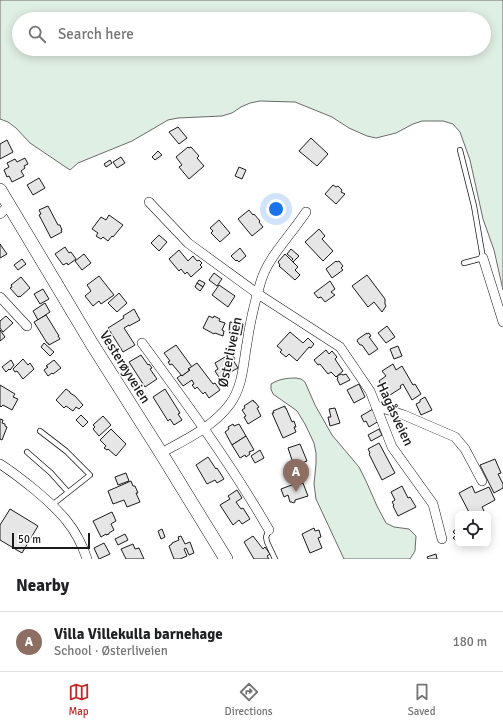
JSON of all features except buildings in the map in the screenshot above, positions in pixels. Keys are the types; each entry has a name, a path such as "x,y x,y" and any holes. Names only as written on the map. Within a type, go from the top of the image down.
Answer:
{"main road":[{"name":"Vesterøyveien","path":"0,190 4,209 92,344 226,559"}],"street":[{"path":"149,202 188,243 258,294"},
{"name":"Østerliveien","path":"161,453 204,428 224,412 237,393 241,383 250,325 267,266 274,254 306,212"},
{"path":"483,258 503,322"},
{"name":"Hagåsveien","path":"258,294 340,347 370,391 392,447 433,504 442,539"},
{"path":"0,297 27,326"},
{"path":"142,344 204,428 251,499 269,530"},
{"path":"376,406 404,415 455,437 465,449 482,481"},
{"path":"0,464 13,472 52,505 70,524 80,540 88,559"}],"lane":[{"path":"460,150 474,206 483,258 464,263"},
{"path":"40,431 66,451 90,475 52,505"},
{"path":"27,452 68,492"},
{"path":"269,530 266,537 267,542 275,559"}],"green space":[{"path":"0,0 503,0 503,290 494,250 483,219 470,160 460,132 453,124 443,121 422,121 396,133 376,138 367,136 349,128 332,117 295,102 260,101 250,103 232,113 222,116 178,118 168,120 132,141 78,163 70,170 30,143 8,122 0,119"},
{"path":"296,378 305,382 315,405 332,435 359,467 386,523 394,527 409,529 416,536 415,551 410,559 344,559 316,499 314,484 316,453 314,443 297,411 273,394 271,389 271,384 277,381"}],"place":[{"name":"Villa Villekulla barnehage","path":"296,492"}]}
